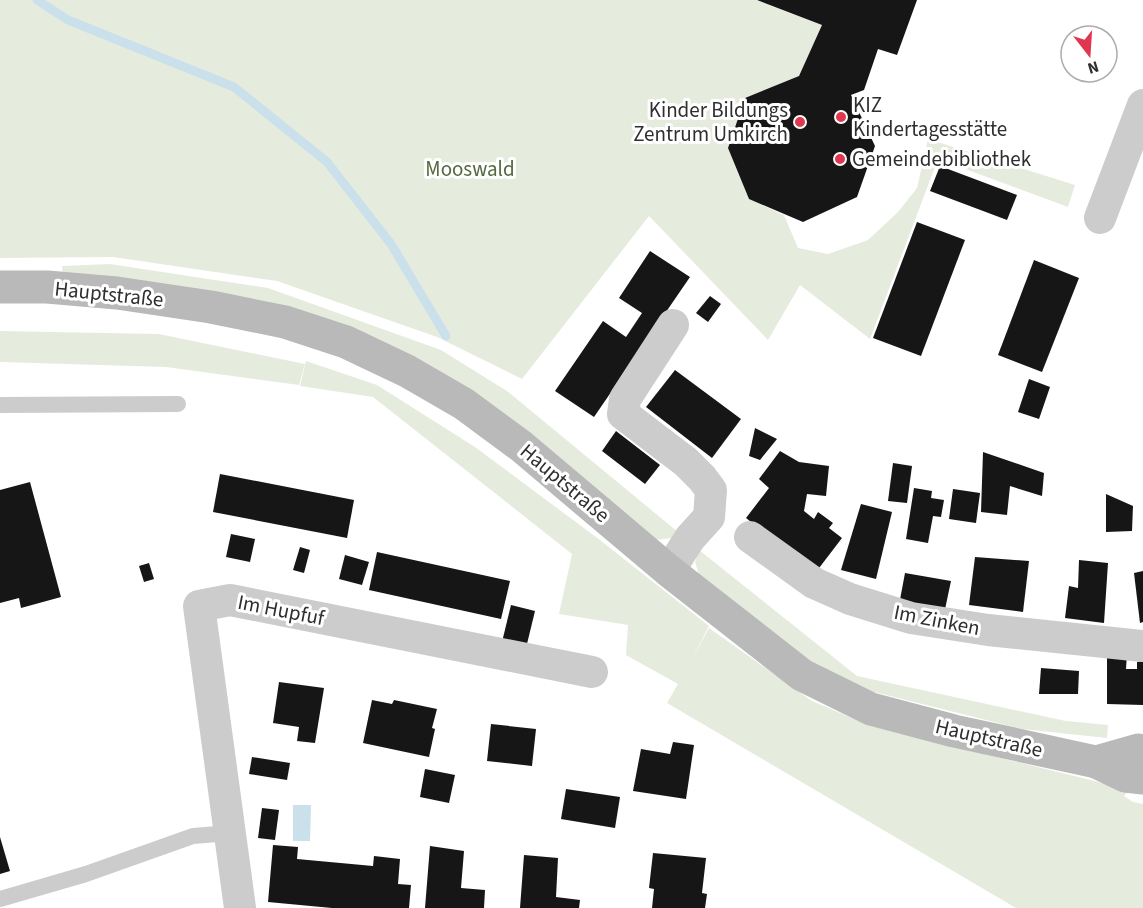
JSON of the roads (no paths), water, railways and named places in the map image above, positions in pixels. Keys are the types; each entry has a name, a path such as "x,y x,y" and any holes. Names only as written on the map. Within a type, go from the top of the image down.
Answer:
{"street":[{"path":"1100,218 1143,105"},
{"name":"Hauptstraße","path":"0,287 47,287 117,293 211,307 285,322 346,342 407,371 464,404 521,446 669,571 802,675 872,709 954,731 1096,762 1125,776 1143,778"},
{"path":"669,571 690,538 709,517 711,490 686,462 622,414 625,399 673,324"},
{"name":"Im Zinken","path":"750,537 814,583 850,599 911,618 988,630 1143,646"},
{"name":"Im Hupfuf","path":"240,908 199,606 230,600 592,672"},
{"name":"Hauptstraße","path":"1096,762 1143,751"}],"lane":[{"path":"0,405 178,405"},
{"path":"0,899 86,874 193,836 230,833"}],"water":[{"path":"293,805 311,805 310,841 293,841"}],"waterway":[{"path":"37,0 68,20 234,87 327,162 391,244 446,336"}],"place":[{"name":"KIZ Kindertagesstätte","path":"841,117"},
{"name":"Kinder Bildungs Zentrum Umkirch","path":"800,122"},
{"name":"Gemeindebibliothek","path":"840,159"}],"park label":[{"name":"Mooswald","path":"470,169"}]}
